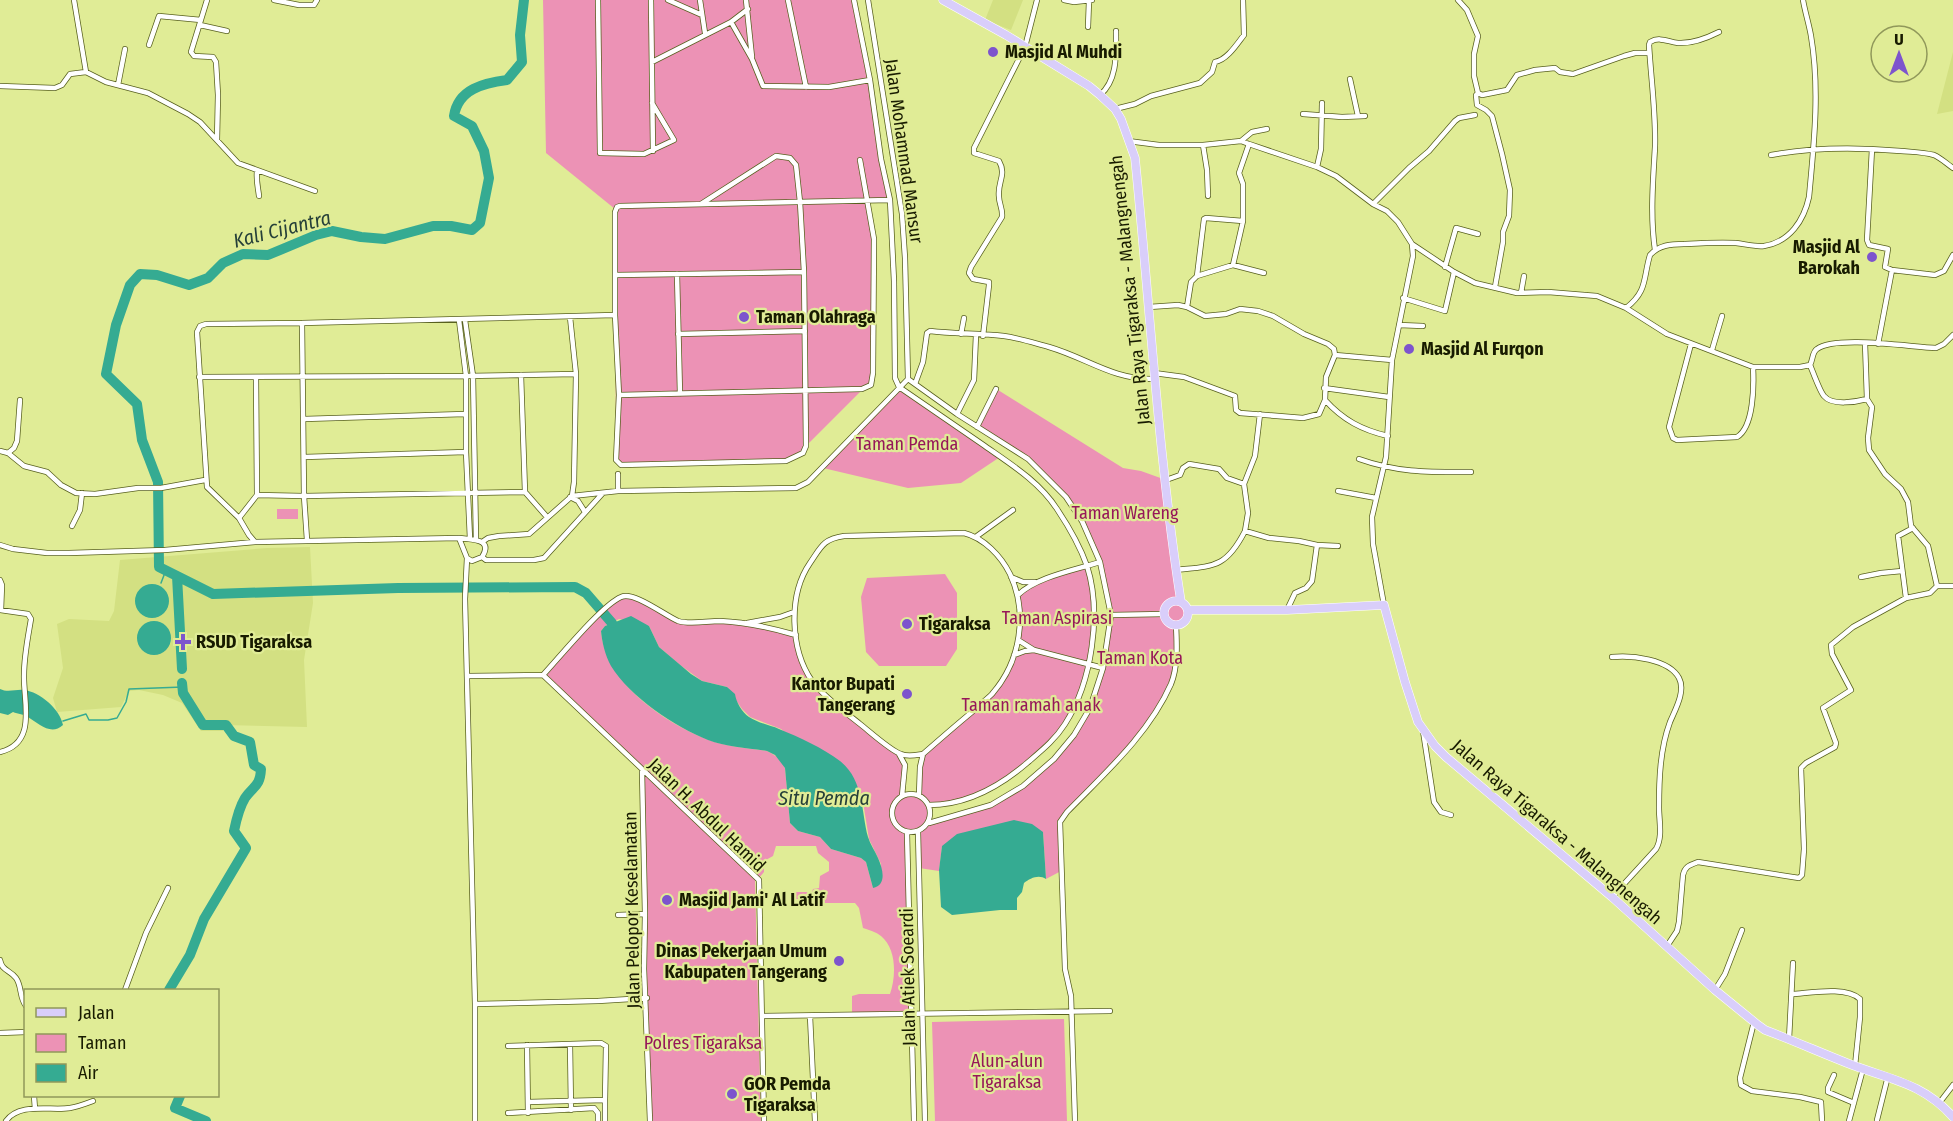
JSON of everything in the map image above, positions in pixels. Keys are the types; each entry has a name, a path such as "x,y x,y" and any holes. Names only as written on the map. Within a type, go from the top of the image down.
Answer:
{"main road":[{"name":"Jalan Raya Tigaraksa - Malangnengah","path":"943,0 1089,86 1115,109 1127,134 1135,158 1170,531 1181,602"},
{"path":"1181,602 1188,610 1188,617 1176,625 1168,622 1164,614 1166,606 1169,603 1181,602"},
{"name":"Jalan Raya Tigaraksa - Malangnengah","path":"1384,605 1404,682 1423,730 1446,757 1612,897 1715,990 1765,1030 1859,1068 1901,1081 1940,1102 1953,1117"},
{"path":"1188,610 1287,610 1384,605"}],"street":[{"path":"74,0 86,72"},
{"path":"207,0 191,52 194,56 213,57 216,62 217,140"},
{"path":"274,0 307,6 314,5 316,0"},
{"path":"598,0 600,153 644,154 674,139 651,103"},
{"path":"651,0 653,151"},
{"path":"668,0 702,15"},
{"path":"700,0 705,33"},
{"path":"746,0 752,58"},
{"path":"788,0 806,87"},
{"name":"Jalan Mohammad Mansur","path":"854,0 890,200 895,378 899,387"},
{"name":"Jalan Mohammad Mansur","path":"868,0 902,213 908,378"},
{"path":"983,336 989,282 973,279 969,273 1002,217 1003,209 999,197 1003,169 999,161 974,153 974,148 1025,47 1037,0"},
{"path":"1064,0 1090,1 1088,27"},
{"path":"1115,109 1136,104 1151,96 1200,83 1206,79 1212,72 1215,62 1219,62 1231,51 1244,35 1244,0"},
{"path":"1458,0 1467,10 1478,36 1474,54 1477,105 1492,116 1510,190 1509,216 1503,232 1495,287"},
{"path":"1626,308 1636,300 1646,282 1649,258 1655,250 1662,246 1719,243 1764,246 1783,238 1795,228 1806,210 1813,150 1815,75 1811,35 1803,0"},
{"path":"652,62 705,33 731,22 748,9"},
{"path":"148,45 159,16 200,23 227,31"},
{"path":"731,22 752,58 763,86 840,87 870,80"},
{"path":"1100,95 1107,89 1112,77 1116,57 1116,31"},
{"path":"1655,250 1652,185 1654,104 1649,45 1653,40 1662,39 1683,43 1707,38 1719,32"},
{"path":"118,85 125,50"},
{"path":"1478,93 1493,94 1507,90 1517,75 1534,70 1555,68 1560,72 1573,74 1624,56 1649,53"},
{"path":"0,86 55,88 62,85 70,74 86,72 106,82 148,93 188,114 200,122 238,163 315,191"},
{"path":"1350,79 1358,116"},
{"path":"1317,167 1321,149 1322,103"},
{"path":"1303,114 1365,116"},
{"path":"1373,204 1429,151 1455,121 1475,115"},
{"path":"1240,141 1252,132 1267,129"},
{"path":"1128,141 1159,145 1203,146 1240,141 1317,167 1336,177 1373,204 1387,211 1398,222 1412,244 1445,267 1475,283 1500,290 1597,297 1626,308 1667,334 1753,367 1800,368 1810,365"},
{"path":"1233,265 1243,221 1243,184 1239,173 1249,144"},
{"path":"1203,146 1208,196"},
{"path":"1872,149 1867,240 1869,245 1888,249 1885,267 1892,270 1935,275 1944,271 1953,255"},
{"path":"1771,155 1793,151 1872,149 1928,153 1953,168"},
{"path":"701,204 776,156 790,158 796,165 800,202 804,272 806,446 803,453 786,461 621,465 616,460 618,395 615,213 617,207 620,206 800,202 868,200 890,200"},
{"path":"618,395 862,389 871,385 874,250 860,160"},
{"path":"257,171 256,185 259,196"},
{"path":"1197,276 1204,219 1243,221"},
{"path":"1445,267 1456,228 1478,234"},
{"path":"1384,605 1373,544 1372,517 1384,468 1392,360 1413,256 1412,244"},
{"path":"1187,307 1191,282 1197,276 1233,265 1264,273"},
{"path":"1878,344 1892,270"},
{"path":"615,275 804,272"},
{"path":"1403,298 1445,311 1454,272"},
{"path":"676,274 680,394"},
{"path":"1521,292 1524,276"},
{"path":"915,384 923,362 927,332 1006,336 1051,348 1129,378 1180,376 1237,398 1238,412 1303,418 1314,417 1318,414 1325,400 1326,377 1335,355 1334,349 1328,344 1304,334 1273,316 1258,311 1240,309 1226,314 1205,316 1178,305 1149,307"},
{"path":"255,542 239,518 208,489 205,480 197,332 200,326 206,324 615,315"},
{"path":"1712,350 1722,316"},
{"path":"570,317 576,374 574,482 571,497"},
{"path":"961,334 964,318"},
{"path":"459,320 466,376 465,414 470,539"},
{"path":"465,320 473,375 476,539"},
{"path":"302,323 304,496 307,540"},
{"path":"1399,325 1423,326"},
{"path":"678,334 805,331"},
{"path":"957,414 974,380 976,335"},
{"path":"1867,399 1839,402 1828,400 1822,395 1810,365 1814,352 1818,348 1857,341 1936,348 1953,335"},
{"path":"1865,343 1867,399 1872,407 1868,438 1869,450 1885,474 1901,489 1908,502 1913,528 1928,546 1936,586"},
{"path":"1691,344 1670,420 1669,427 1673,438 1677,440 1737,437 1742,434 1747,423 1754,390 1753,367"},
{"path":"1335,355 1392,360"},
{"path":"199,377 303,378 576,374"},
{"path":"521,375 525,492 547,517"},
{"path":"239,518 257,495 256,378"},
{"path":"482,542 499,536 529,534 571,497 618,490 796,488 802,486 823,468 908,378 957,414 1028,459 1066,497 1082,521 1100,562 1111,615 1103,668 1089,708 1074,735 1054,759 1023,786 991,805 929,822 918,832 908,833 900,830 892,819 893,806 902,796 919,795 929,805 931,817 929,822"},
{"path":"899,387 1021,471 1055,506 1071,530 1087,566 1093,596 1094,629 1088,665 1082,689 1066,723 1046,747 1015,774 983,793 943,805 929,805"},
{"path":"1324,388 1389,397"},
{"path":"977,427 996,389"},
{"path":"8,453 15,448 17,441 20,400"},
{"path":"1325,400 1345,420 1368,431 1388,436"},
{"path":"303,419 465,414"},
{"path":"1176,570 1222,562 1233,552 1245,531 1248,513 1244,484 1255,456 1260,414"},
{"path":"0,451 8,453 24,466 46,472 61,485 82,493 95,494 138,488 161,488 205,480"},
{"path":"304,457 466,452"},
{"path":"1359,459 1384,468 1424,472 1472,472"},
{"path":"1166,480 1179,476 1183,468 1189,464 1220,469 1227,478 1244,484"},
{"path":"618,474 618,490"},
{"path":"1338,491 1376,498"},
{"path":"257,495 525,492"},
{"path":"72,526 80,510 82,493"},
{"path":"482,557 486,560 539,560 544,558 602,494"},
{"path":"571,497 578,501 585,512"},
{"path":"977,536 1013,510"},
{"path":"1906,598 1898,536 1913,528"},
{"path":"1245,531 1269,538 1338,546"},
{"path":"902,796 905,765 899,754 858,723 814,683 805,669 796,635 795,599 800,582 822,546 831,538 964,533 977,536 1003,560 1018,595 1021,626 1008,670 992,693 923,754 919,795"},
{"path":"459,538 467,558 465,594 475,1004 475,1121"},
{"path":"0,545 12,549 47,553 165,550 307,540 459,538 476,539 482,542 485,552 482,557 472,561 467,558"},
{"path":"1287,610 1295,593 1306,588 1312,581 1317,545"},
{"path":"1018,595 1037,582 1100,562"},
{"path":"1862,577 1902,571"},
{"path":"1011,577 1023,582 1037,582"},
{"path":"0,580 2,585 0,610 28,615 31,619 23,676 26,726 16,743 8,750 0,752"},
{"path":"1667,946 1677,931 1683,875 1688,866 1698,862 1799,878 1802,875 1804,849 1801,768 1835,747 1836,743 1823,708 1851,690 1832,654 1831,645 1852,627 1906,598 1930,593 1936,586 1953,586"},
{"path":"468,676 543,675 597,617 615,600 627,595 681,622 721,621 796,635"},
{"path":"743,624 794,612"},
{"path":"1111,615 1164,614"},
{"path":"1075,1121 1071,996 1065,969 1060,822 1135,740 1172,683 1178,647 1176,625"},
{"path":"1018,640 1034,650 1103,668"},
{"path":"1013,656 1034,650"},
{"path":"1612,657 1628,656 1655,661 1671,669 1679,678 1681,687 1663,743 1659,842 1656,849 1612,897"},
{"name":"Jalan H. Abdul Hamid","path":"543,675 759,880 764,1121"},
{"path":"1423,730 1434,802 1442,812 1451,815"},
{"path":"899,754 923,754"},
{"name":"Jalan Pelopor Keselamatan","path":"642,771 644,969 647,998 650,1121"},
{"name":"Jalan Atiek Soeardi","path":"918,832 925,1121"},
{"name":"Jalan Atiek Soeardi","path":"908,833 914,1121"},
{"path":"125,989 147,933 168,888"},
{"path":"618,915 645,914"},
{"path":"1715,990 1725,974 1742,930"},
{"path":"0,960 4,969 18,980 24,1002"},
{"path":"1789,1039 1793,963"},
{"path":"1792,994 1838,992 1860,999 1859,1068 1849,1121"},
{"path":"475,1004 647,998"},
{"path":"762,1016 1110,1011"},
{"path":"810,1016 811,1075 814,1086 815,1121"},
{"path":"1754,1022 1740,1083 1752,1091 1821,1102 1822,1121"},
{"path":"0,1033 24,1032"},
{"path":"508,1046 601,1043 606,1046 605,1121"},
{"path":"570,1044 571,1110"},
{"path":"527,1045 528,1113"},
{"path":"1834,1075 1828,1092 1854,1103"},
{"path":"1877,1120 1888,1076"},
{"path":"1940,1102 1953,1085"},
{"path":"34,1097 35,1109"},
{"path":"528,1102 605,1100"},
{"path":"0,1118 7,1119 15,1113 35,1109 69,1108 93,1101"},
{"path":"508,1113 597,1110 598,1121"}],"shaded area":[{"path":"993,0 1023,0 1011,30 985,20"},
{"path":"1953,52 1953,111 1937,114"},
{"name":"RSUD Tigaraksa","path":"310,547 313,603 304,660 307,727 224,725 223,731 201,731 182,703 163,695 139,690 129,691 121,707 57,712 53,698 63,668 57,624 69,619 109,621 114,611 120,560 267,548"}],"green space":[{"name":"Taman Olahraga","path":"543,0 855,0 890,200 869,200 874,241 872,383 862,390 806,446 803,453 786,461 624,465 616,460 615,209 546,153"},
{"name":"Taman Pemda","path":"899,387 1000,457 961,483 908,488 823,468"},
{"path":"998,390 1123,468 1141,471 1166,480 1181,602 1188,610 1185,621 1176,625 1178,647 1172,683 1135,740 1060,822 1063,870 1046,879 1043,832 942,846 939,871 919,868 918,832 908,833 911,1013 852,1015 852,996 890,994 894,963 890,948 881,936 863,928 859,908 855,903 806,903 806,899 791,899 791,892 812,892 813,889 819,888 820,876 829,871 829,862 818,853 816,846 776,846 773,856 764,861 764,872 758,879 675,802 755,880 761,1121 650,1121 643,770 543,675 593,620 615,601 627,595 681,622 743,623 796,635 805,669 827,700 899,754 905,765 903,796 918,795 923,754 992,694 1013,656 1033,650 1018,640 1018,595 1027,588 1087,566 1093,595 1094,629 1082,689 1056,736 1015,774 964,800 929,805 931,811 929,822 991,805 1023,786 1047,765 1073,736 1090,708 1103,668 1111,615 1100,562 1082,521 1066,497 1028,459 978,427","holes":["619,619 649,626 659,647 680,665 702,681 727,687 750,717 781,729 863,802 869,839 881,864 873,888 866,862 861,858 831,849 820,837 798,831 790,823 785,768 778,758 767,751 723,744 692,733 656,711 625,683 613,667 605,650 601,631 605,626"]},
{"path":"277,509 298,509 298,519 277,519"},
{"path":"945,574 957,593 957,649 946,666 879,666 866,652 861,597 867,578"},
{"name":"Alun-alun Tigaraksa","path":"1064,1019 1067,1121 935,1121 932,1022"}],"water":[{"path":"152,584 164,589 169,601 164,613 152,618 140,613 135,601 140,589"},
{"name":"Situ Pemda","path":"631,616 649,626 659,647 691,674 702,681 727,687 735,694 740,707 749,717 811,743 833,756 848,769 858,787 868,837 881,867 883,876 880,884 873,888 866,862 861,858 831,849 820,837 798,831 790,823 785,768 775,755 767,751 722,744 695,734 654,710 619,678 609,662 601,631 605,626"},
{"path":"154,621 166,626 171,638 166,650 154,655 142,650 137,638 142,626"},
{"path":"0,689 30,691 43,698 54,707 63,725 50,729 23,715 13,712 8,715 0,713"},
{"path":"1014,820 1032,824 1043,832 1046,879 1035,877 1024,883 1022,892 1017,898 1017,910 952,915 941,907 939,870 942,846 957,834"}],"waterway":[{"name":"Kali Cijantra","path":"524,0 520,35 522,62 507,80 481,86 466,94 456,107 454,116 472,126 484,151 489,178 480,223 472,230 451,226 433,226 385,239 332,231 316,235 268,255 243,254 223,263 208,278 189,285 157,275 140,274 130,285 116,325 106,374 137,404 142,440 158,482 159,567 213,594 398,588 575,587 586,593 612,623"},
{"path":"161,583 166,570"},
{"path":"177,576 182,669"},
{"path":"170,989 190,955 204,919 246,848 234,831 241,806 258,783 261,769 254,765 250,742 234,736 226,725 203,725 183,693 182,683"},
{"path":"63,721 86,714 89,720 117,718 126,702 129,689 183,687"},
{"path":"180,1097 175,1108 206,1121"}],"place":[{"name":"Masjid Al Muhdi","path":"993,52"},
{"name":"Masjid Al Barokah","path":"1872,257"},
{"name":"Taman Olahraga","path":"744,317"},
{"name":"Masjid Al Furqon","path":"1409,349"},
{"name":"Tigaraksa","path":"907,624"},
{"name":"RSUD Tigaraksa","path":"183,642"},
{"name":"Kantor Bupati Tangerang","path":"907,694"},
{"name":"Masjid Jami' Al Latif","path":"667,900"},
{"name":"Dinas Pekerjaan Umum Kabupaten Tangerang","path":"839,961"},
{"name":"GOR Pemda Tigaraksa","path":"732,1094"}],"park label":[{"name":"Taman Wareng","path":"1125,513"},
{"name":"Taman Aspirasi","path":"1057,618"},
{"name":"Taman Kota","path":"1140,658"},
{"name":"Taman ramah anak","path":"1031,705"},
{"name":"Polres Tigaraksa","path":"703,1043"}]}
